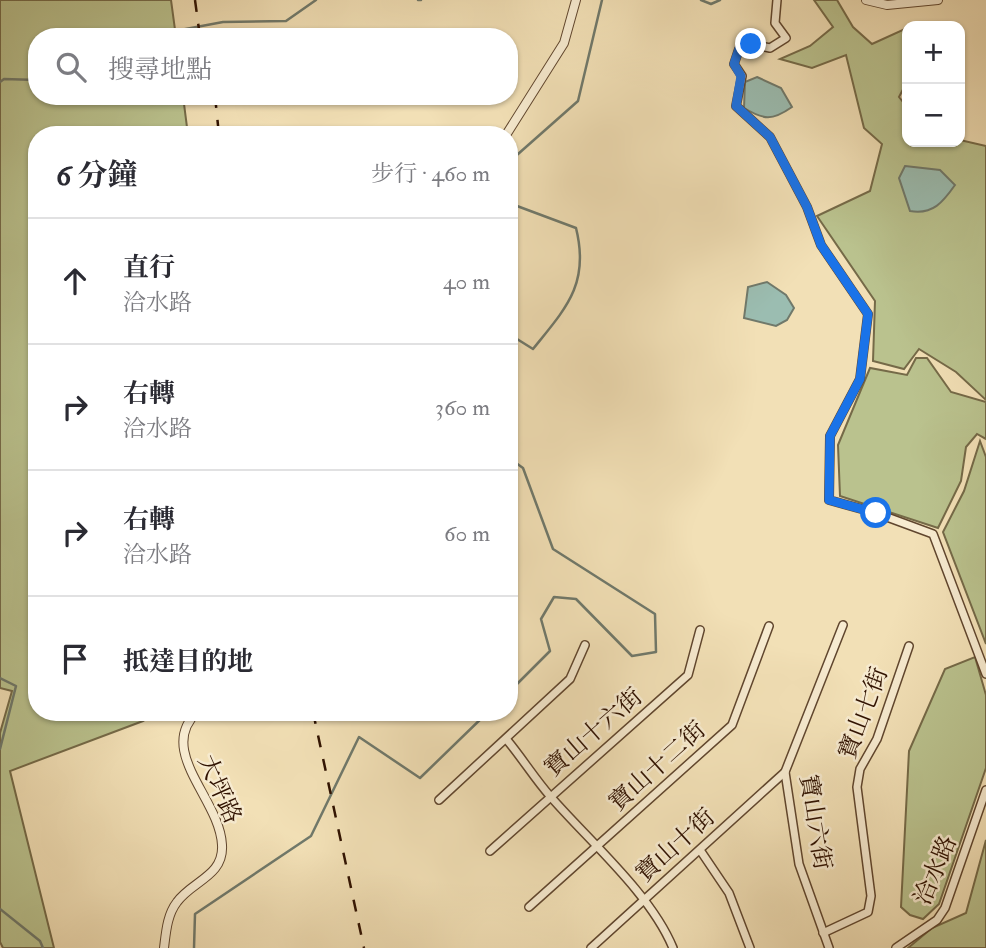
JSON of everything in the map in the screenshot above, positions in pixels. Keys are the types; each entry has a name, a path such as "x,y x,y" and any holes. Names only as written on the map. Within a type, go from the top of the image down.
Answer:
{"street":[{"path":"512,126 557,57 569,29 576,0"},
{"path":"777,0 775,23 786,38 770,48 751,44 739,49 734,64 741,76 736,106 770,137 807,207 821,245 868,314 860,379 830,436 829,500 876,513 933,534 986,674"},
{"path":"866,0 887,5 938,0"},
{"name":"寶山十二街","path":"529,907 732,725 769,625"},
{"name":"寶山六街","path":"828,948 799,864 785,772 843,625"},
{"name":"寶山十六街","path":"490,851 549,795 688,675 700,630"},
{"path":"439,800 508,740 570,679 584,645"},
{"name":"寶山七街","path":"823,933 868,912 872,897 858,787 860,769 877,739 909,646"},
{"name":"大坪路","path":"164,948 168,919 176,902 211,874 222,855 222,837 212,806 183,753 184,733 191,721"},
{"path":"508,740 549,795 597,845 665,927 673,948"},
{"name":"寶山十街","path":"591,948 785,772"},
{"name":"洽水路","path":"896,948 937,920 945,908 986,790"},
{"path":"700,850 729,892 750,948"}],"green space":[{"path":"0,0 171,0 175,28 28,28 28,105 184,105 187,126 28,126 28,721 143,721 10,771 54,948 3,948 0,942 0,733 12,691 0,688"},
{"path":"814,0 837,0 853,27 872,44 902,30 902,91 899,97 902,101 902,147 965,147 965,141 986,146 986,400 956,372 919,349 904,369 873,361 875,301 817,216 870,191 882,144 864,128 846,55 812,68 780,59 810,46 833,27"},
{"path":"916,358 927,358 951,392 986,402 986,439 977,434 966,447 961,481 938,528 840,496 838,445 870,368 907,375"},
{"path":"980,441 986,457 986,644 943,532 964,491"},
{"path":"975,657 986,695 986,768 939,904 923,919 910,915 901,907 909,751 945,669"},
{"path":"986,840 986,948 908,948 932,928 966,913"}],"water":[{"path":"757,77 781,88 792,107 773,117 763,117 744,108 745,82"},
{"path":"905,166 940,170 955,185 937,206 925,211 910,211 899,178"},
{"path":"767,282 786,295 794,308 787,320 776,326 744,318 748,287"}],"waterway":[{"path":"191,28 223,22 286,21 316,0"},
{"path":"518,154 578,101 602,0"},
{"path":"701,0 711,4 720,0"},
{"path":"0,82 4,79 28,80"},
{"path":"518,206 576,228 580,248 577,280 556,321 533,349 518,340"},
{"path":"518,464 523,468 553,549 655,614 656,652 632,656 576,599 554,597 541,619 550,651 518,683"},
{"path":"0,678 16,686 0,749"},
{"path":"194,948 195,914 311,836 359,737 420,778 479,721"},
{"path":"0,909 40,941 43,948"}],"railway":[{"path":"195,0 199,28"},
{"path":"216,105 218,126"},
{"path":"315,721 364,948"}],"route":[{"path":"751,44 739,49 734,64 741,76 736,106 770,137 807,207 821,245 868,314 860,379 830,436 829,500 876,513"}]}
